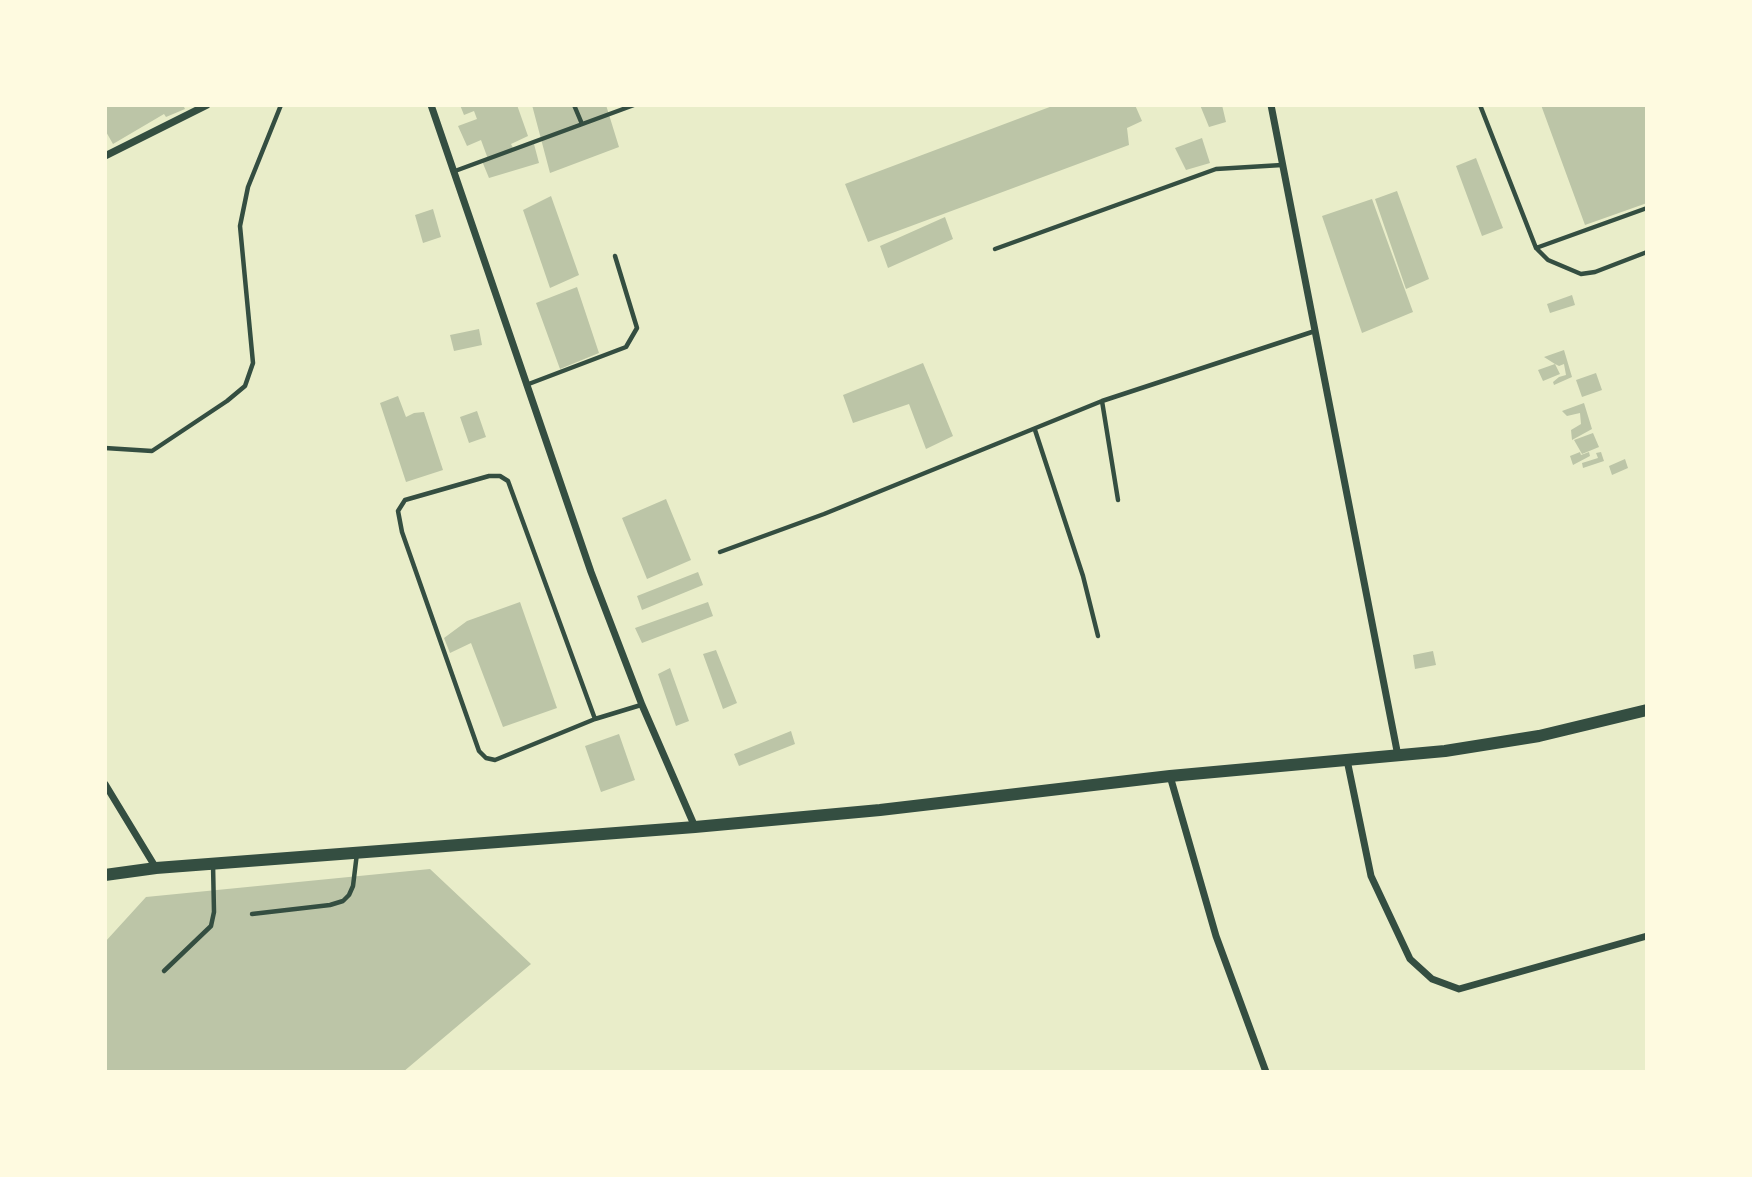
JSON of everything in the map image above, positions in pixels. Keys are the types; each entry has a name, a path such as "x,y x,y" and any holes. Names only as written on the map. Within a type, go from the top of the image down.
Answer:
{"street":[{"path":"105,156 207,105"},
{"path":"431,105 456,171 526,385 592,572 642,705 695,827"},
{"path":"1271,105 1398,756"},
{"path":"105,875 212,863 695,827 938,804 1170,776 1398,756 1539,736 1647,710"},
{"path":"1347,760 1371,876 1410,959 1432,979 1459,989 1647,936"},
{"path":"1170,776 1216,936 1266,1072"},
{"path":"105,784 156,868"}],"lane":[{"path":"105,448 152,451 245,386 253,363 240,226 248,187 281,105"},
{"path":"575,105 582,124"},
{"path":"456,171 634,105"},
{"path":"1480,105 1536,248 1548,260 1581,274 1595,272 1647,252"},
{"path":"995,249 1216,169 1282,165"},
{"path":"1536,248 1647,208"},
{"path":"526,385 626,347 637,328 615,256"},
{"path":"720,552 1035,430 1102,401 1315,331"},
{"path":"1102,401 1118,500"},
{"path":"1035,430 1083,576 1098,636"},
{"path":"595,719 508,481 500,475 489,476 405,500 398,510 402,533 479,751 486,758 495,760 595,719 642,705"},
{"path":"252,914 330,905 343,901 353,886 357,852"},
{"path":"163,971 211,926 214,912 212,863"}],"building":[{"path":"105,105 183,105 185,109 166,117 164,114 113,144 105,130"},
{"path":"460,105 517,105 528,136 511,144 514,150 534,144 539,163 489,178 482,161 488,159 481,140 467,146 458,126 477,119 474,111 464,115"},
{"path":"532,105 606,105 619,147 550,173"},
{"path":"1055,105 1135,105 1142,121 1127,128 1129,145 868,242 845,184"},
{"path":"1200,105 1222,105 1226,122 1209,127"},
{"path":"1541,105 1647,105 1647,203 1585,225"},
{"path":"1202,138 1210,163 1186,170 1175,148"},
{"path":"1476,158 1503,228 1482,236 1456,166"},
{"path":"1397,191 1429,279 1406,289 1375,199"},
{"path":"551,196 579,275 550,288 523,210"},
{"path":"1372,199 1413,312 1362,333 1322,216"},
{"path":"433,209 441,237 423,243 415,215"},
{"path":"945,217 953,239 888,268 880,246"},
{"path":"577,287 599,353 560,369 536,303"},
{"path":"1572,295 1575,305 1550,313 1547,304"},
{"path":"479,329 482,345 454,351 450,335"},
{"path":"1564,350 1572,377 1554,385 1553,382 1559,377 1566,375 1564,364 1559,366 1544,357"},
{"path":"923,363 953,436 926,449 909,404 853,423 843,395"},
{"path":"1555,364 1560,374 1543,381 1538,370"},
{"path":"1596,373 1602,390 1582,397 1576,380"},
{"path":"398,396 406,417 424,412 443,470 406,482 380,403"},
{"path":"1584,403 1592,429 1572,440 1571,430 1581,424 1580,413 1567,416 1562,411"},
{"path":"477,411 486,437 469,443 460,417"},
{"path":"1593,433 1599,447 1582,454 1574,440"},
{"path":"1580,452 1581,455 1589,452 1590,456 1573,465 1570,456"},
{"path":"1601,452 1604,461 1583,468 1582,463 1598,458 1596,453"},
{"path":"1625,459 1628,468 1612,475 1609,466"},
{"path":"666,499 691,560 647,579 622,518"},
{"path":"698,572 703,585 642,610 637,596"},
{"path":"520,602 557,708 503,727 471,643 450,653 444,638 467,621"},
{"path":"708,602 713,616 642,643 635,628"},
{"path":"716,650 737,703 723,709 703,654"},
{"path":"1433,651 1436,665 1415,669 1413,655"},
{"path":"670,668 689,721 676,726 658,674"},
{"path":"791,731 795,744 739,766 734,754"},
{"path":"619,734 635,780 601,792 585,746"},
{"path":"430,869 531,964 403,1072 105,1072 105,942 146,897"}]}
